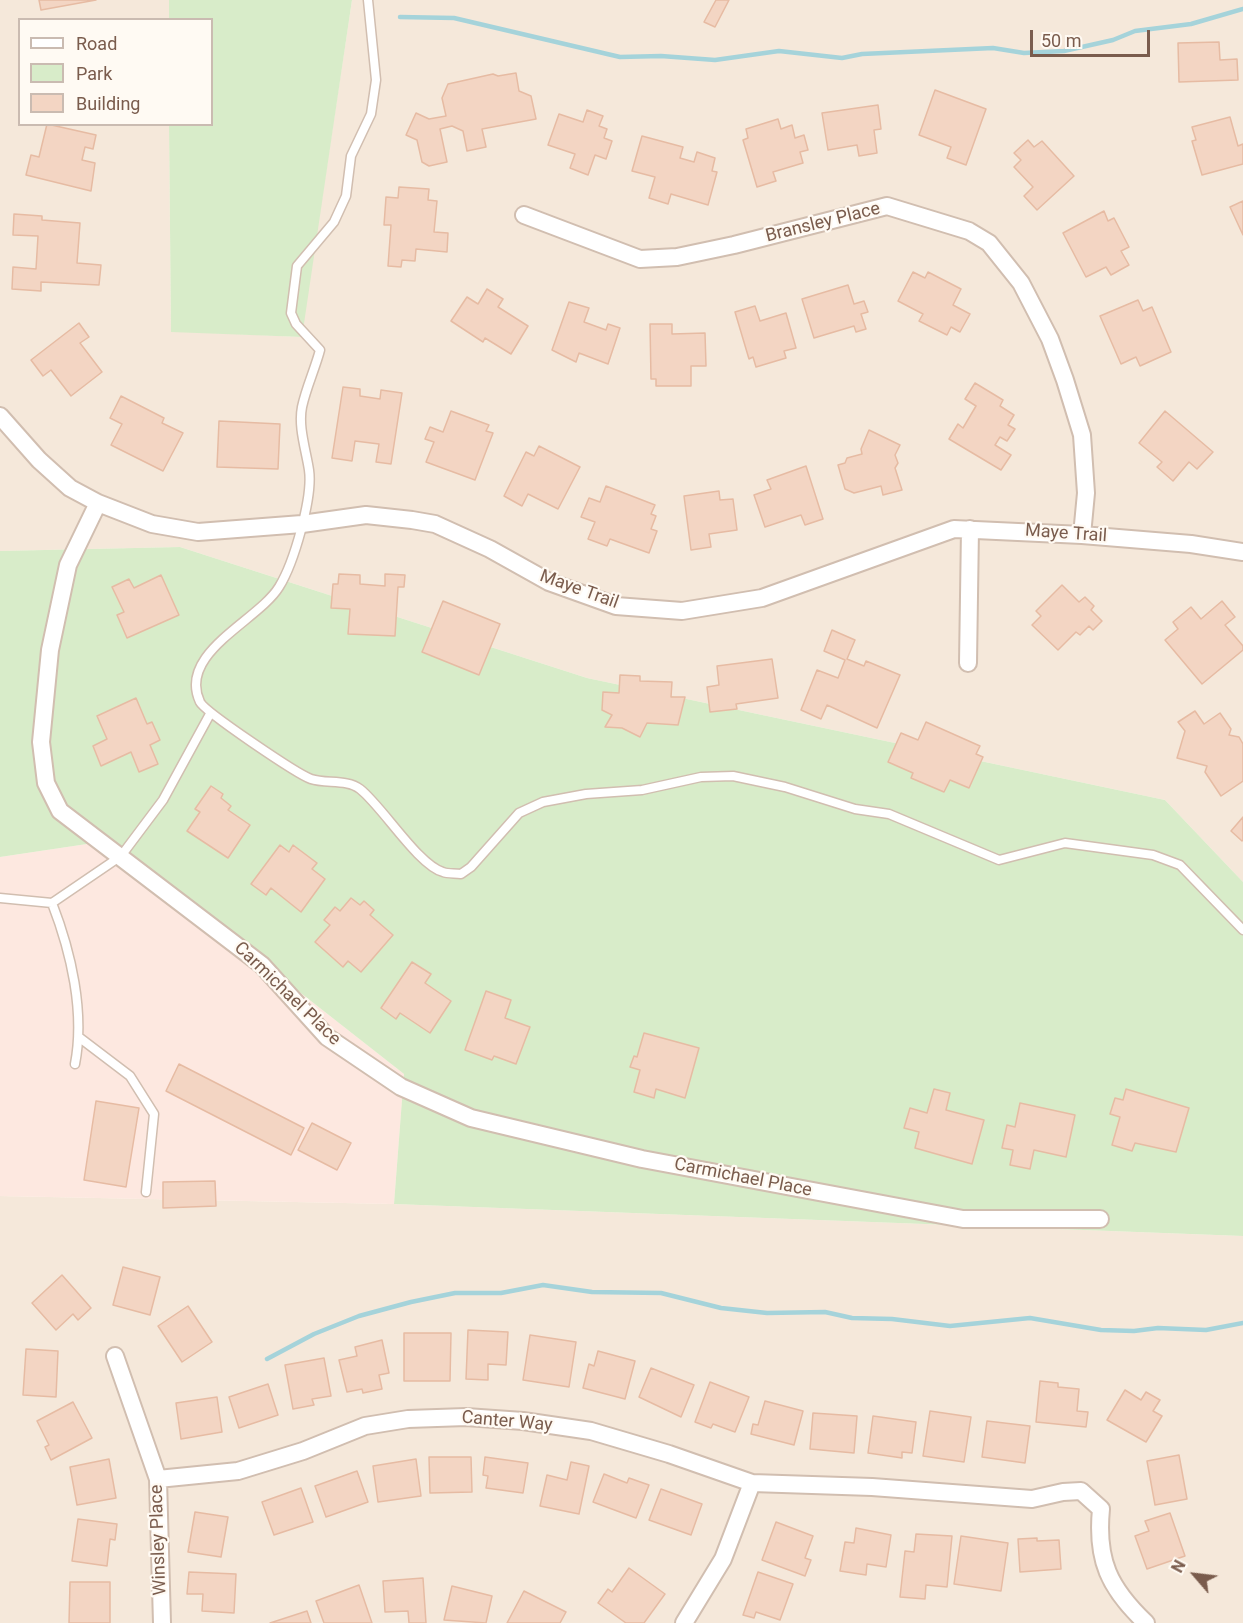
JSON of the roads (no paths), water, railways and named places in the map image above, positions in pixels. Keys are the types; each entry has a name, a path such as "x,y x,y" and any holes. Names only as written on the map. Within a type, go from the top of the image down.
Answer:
{"street":[{"name":"Bransley Place","path":"524,215 640,259 677,257 734,245 887,206 969,231 988,243 1021,283 1050,339 1082,435 1086,494 1082,535"},
{"name":"Maye Trail","path":"0,416 15,435 70,488 98,503 152,524 198,532 302,524 366,515 435,524 490,549 549,582 616,606 682,611 762,598 954,529 1082,535 1191,544 1243,552"},
{"name":"Carmichael Place","path":"98,503 68,565 51,650 41,742 46,783 60,811 262,965 327,1037 401,1087 471,1118 642,1159 963,1219 1100,1219"},
{"path":"968,663 970,529"},
{"name":"Winsley Place","path":"115,1356 158,1479 162,1623"},
{"name":"Canter Way","path":"158,1479 238,1471 303,1451 365,1426 408,1419 466,1417 523,1420 591,1431 669,1454 752,1483 856,1486 1032,1499 1082,1491 1101,1509 1098,1535 1110,1581 1146,1623"},
{"path":"684,1623 723,1559 752,1483"}],"lane":[{"path":"368,0 376,80 371,114 351,156 346,196 334,222 297,266 291,313 296,324 320,350 302,408 303,439 309,472 297,549 279,589 204,658 196,674 200,702 210,714 226,722 296,773 314,780 358,788 419,854 441,872 461,874 471,867 519,813 543,802 586,794 642,790 701,777 732,776 785,787 855,809 889,813 999,860 1065,843 1153,855 1180,865 1243,930"},
{"path":"0,898 52,903 121,856 163,800 210,714"},
{"path":"52,903 68,943 80,1038 75,1064"},
{"path":"80,1038 130,1076 154,1114 146,1192"}],"waterway":[{"path":"400,17 454,18 620,57 661,56 715,60 779,51 842,58 862,54 993,48 1024,53 1064,51 1113,40 1135,31 1191,24 1243,9"},
{"path":"267,1359 314,1334 359,1316 411,1302 455,1293 501,1293 543,1285 592,1292 661,1293 721,1308 767,1313 825,1312 852,1318 892,1319 950,1326 1030,1318 1101,1330 1134,1331 1158,1328 1206,1330 1243,1323"}]}
